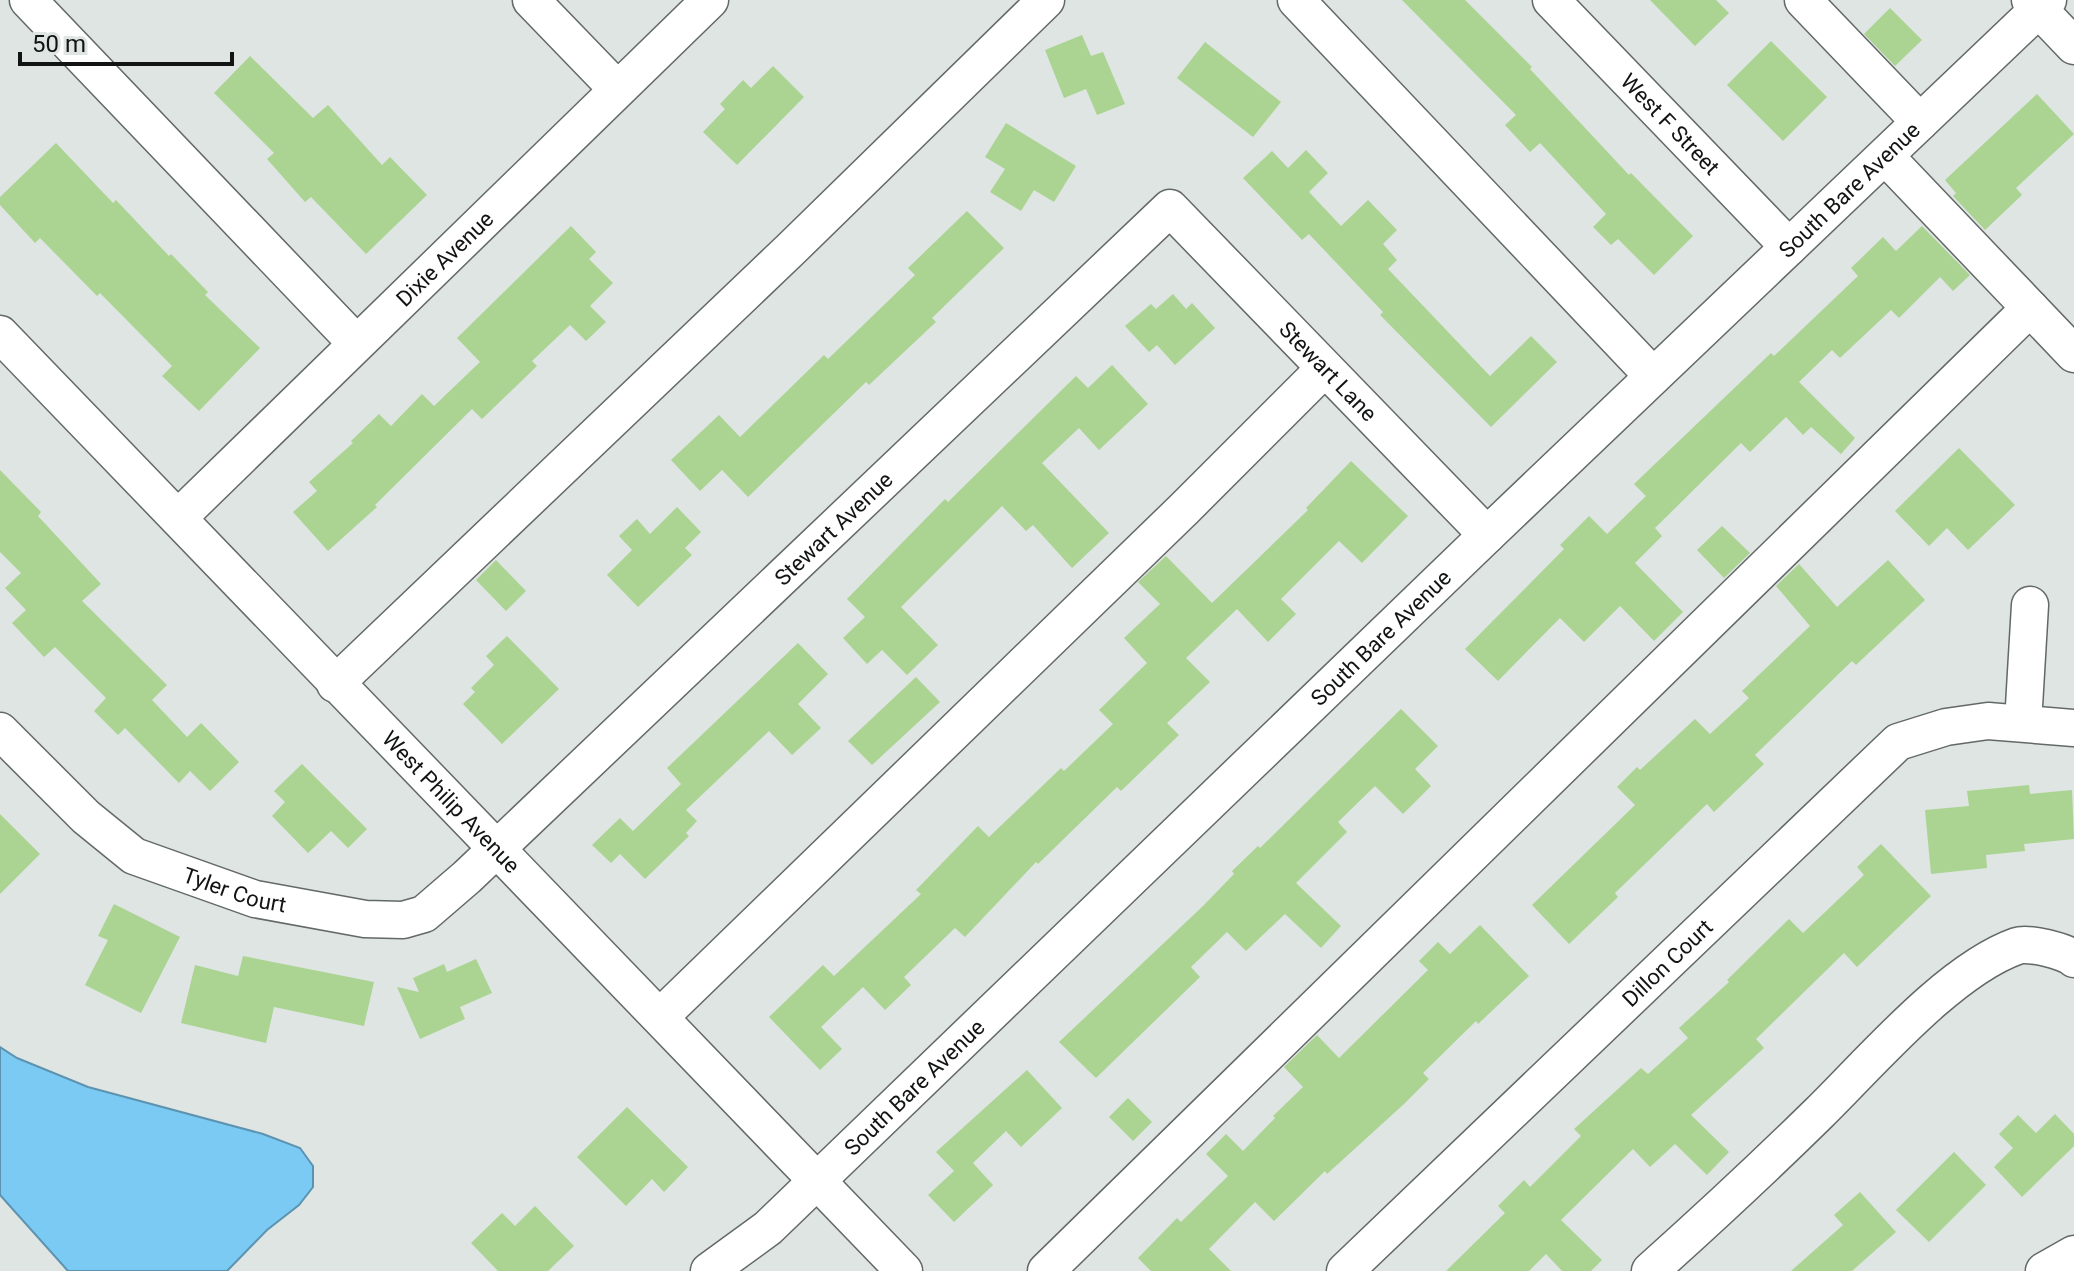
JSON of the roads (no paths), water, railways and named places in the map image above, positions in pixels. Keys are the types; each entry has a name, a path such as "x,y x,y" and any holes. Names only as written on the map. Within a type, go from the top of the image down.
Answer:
{"street":[{"path":"28,0 356,343"},
{"path":"531,0 617,89"},
{"name":"Dixie Avenue","path":"178,518 710,0"},
{"path":"335,684 790,250 1046,0"},
{"path":"1296,0 1653,376"},
{"name":"West F Street","path":"1551,0 1789,247"},
{"path":"1803,0 1920,122"},
{"path":"2039,3 2074,46"},
{"name":"South Bare Avenue","path":"709,1271 768,1228 1885,156 2039,3"},
{"path":"1885,156 2074,354"},
{"name":"Stewart Lane","path":"1170,208 1487,535"},
{"name":"Stewart Avenue","path":"497,849 1170,208"},
{"path":"1046,1271 2030,308"},
{"name":"West Philip Avenue","path":"0,334 904,1271"},
{"path":"660,1017 1184,509 1324,369"},
{"path":"2023,723 2030,605"},
{"name":"Dillon Court","path":"1345,1271 1898,742 1946,727 1988,721 2074,728"},
{"name":"Tyler Court","path":"0,731 86,817 134,856 255,899 365,919 403,920 424,914 436,905 497,849"},
{"path":"1650,1271 1750,1182 1930,1003 1983,962 2020,944 2068,953 2074,959"}],"water":[{"path":"0,1047 17,1058 88,1087 263,1134 300,1148 313,1166 313,1187 299,1205 267,1230 227,1271 68,1271 0,1195"}]}
